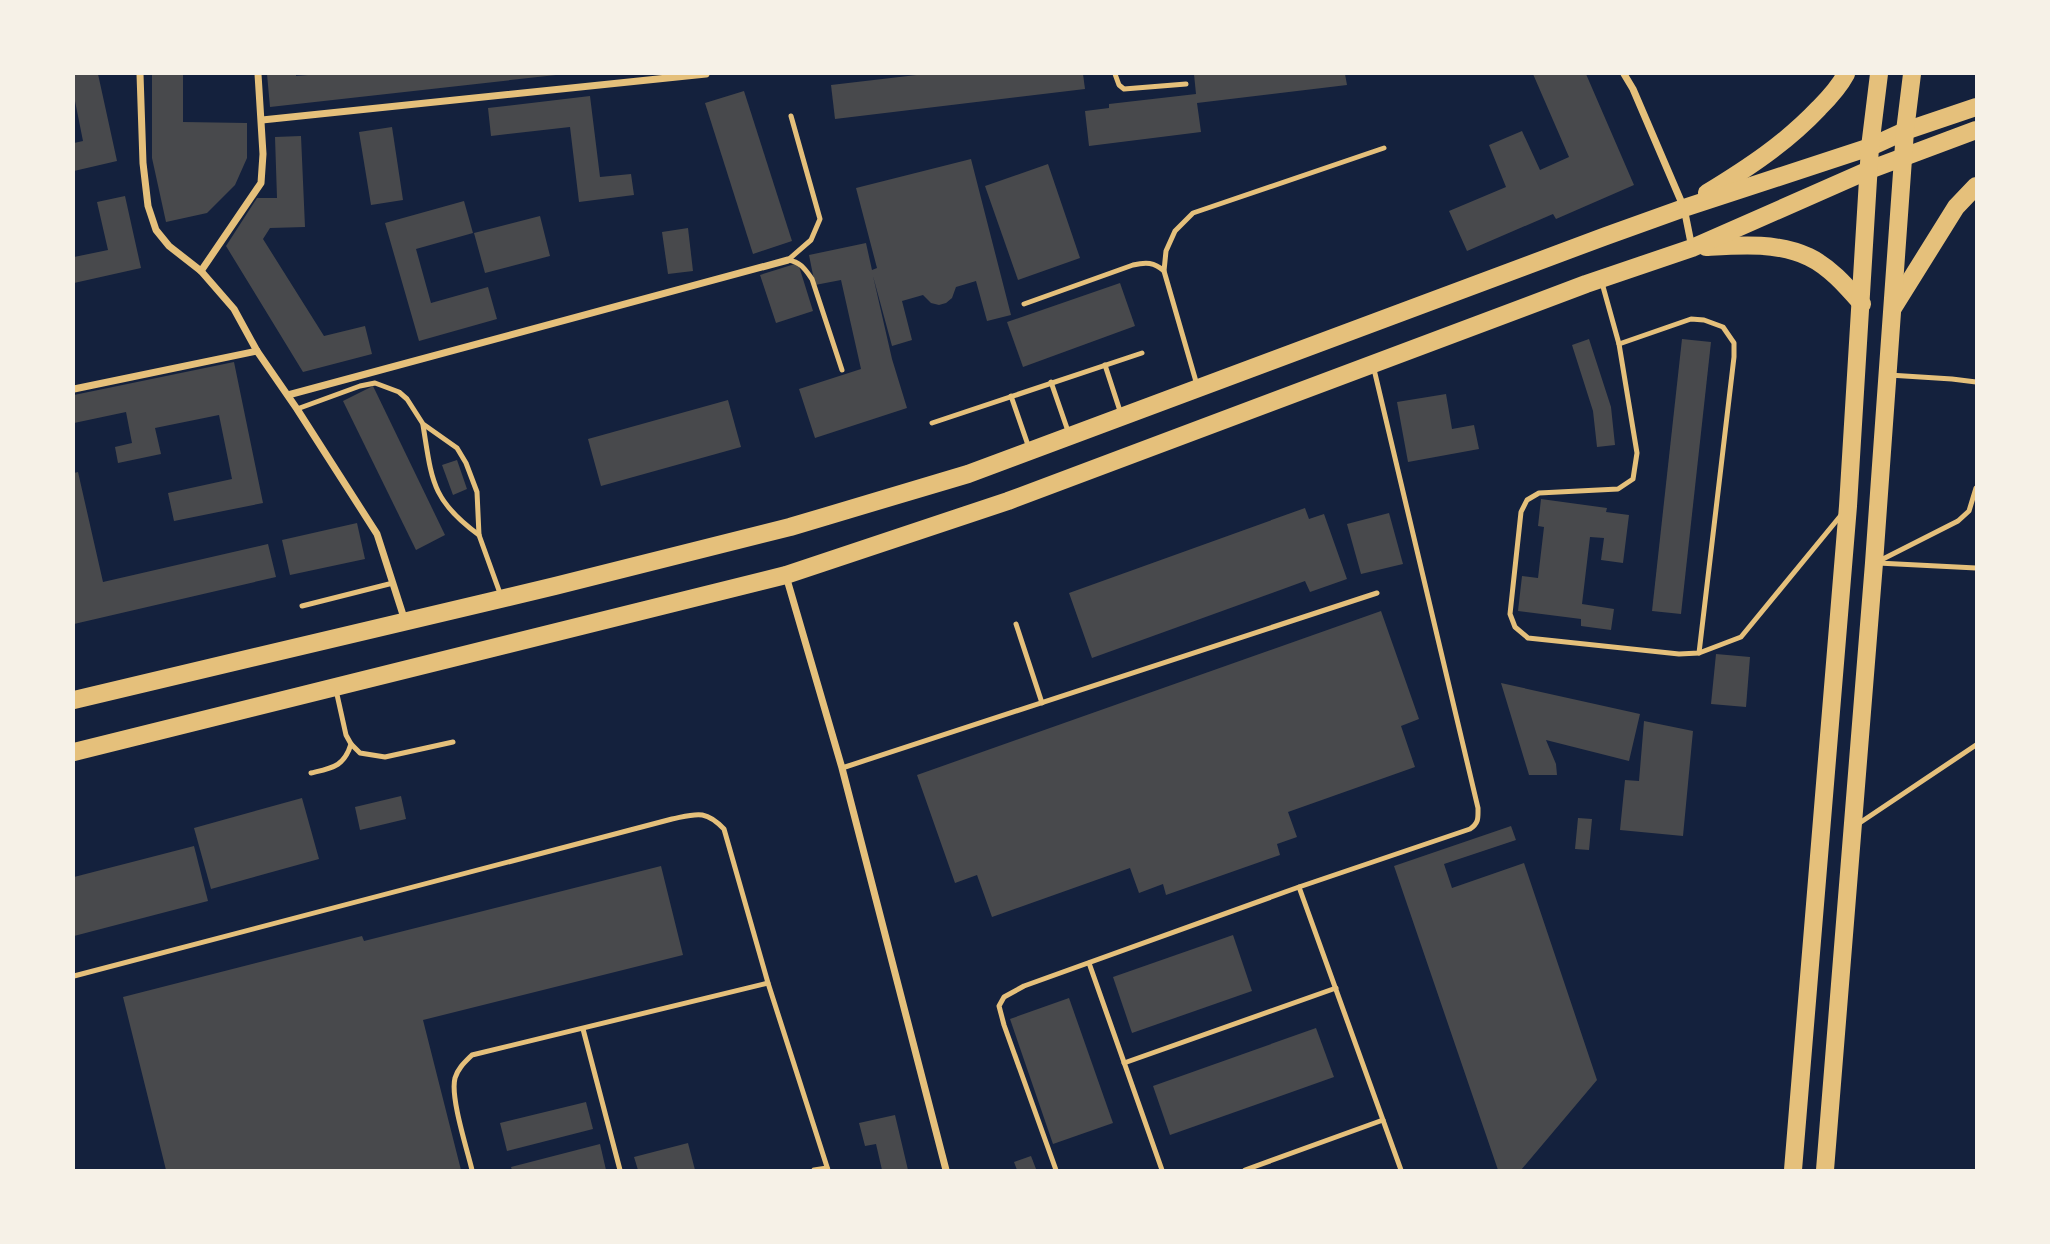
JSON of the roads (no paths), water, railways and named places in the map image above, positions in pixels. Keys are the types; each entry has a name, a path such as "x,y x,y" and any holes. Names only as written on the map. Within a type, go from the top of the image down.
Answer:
{"main road":[{"path":"1684,208 1764,157 1805,123 1839,86 1846,74"},
{"path":"1793,1171 1848,506 1870,147 1879,74"},
{"path":"1825,1171 1874,563 1903,156 1912,74"},
{"path":"74,700 502,599 790,527 968,474 1684,208 1870,147 1905,131 1976,107"},
{"path":"74,752 786,575 1008,501 1573,289 1692,248 1869,170 1976,130"},
{"path":"1893,308 1956,207 1976,186"},
{"path":"1692,248 1741,245 1778,247 1810,257 1841,280 1862,304"}],"street":[{"path":"140,74 143,163 148,206 156,230 169,246 201,271 234,309 257,351 377,534 405,622"},
{"path":"201,271 261,183 262,120 258,74"},
{"path":"262,120 614,78 706,74"},
{"path":"1624,74 1684,208 1692,248"},
{"path":"288,396 788,260"},
{"path":"74,389 257,351"},
{"path":"786,575 842,768 946,1171"}],"lane":[{"path":"1115,74 1119,85 1124,89 1186,84"},
{"path":"788,260 811,240 820,219 791,116"},
{"path":"1198,388 1164,271 1166,251 1175,231 1193,213 1384,148"},
{"path":"788,260 797,261 812,279 842,370"},
{"path":"1024,304 1145,262 1157,264 1164,271"},
{"path":"1601,280 1619,344 1637,453 1633,479 1618,489 1539,493 1527,500 1521,512 1510,614 1515,627 1528,638 1679,654 1699,653 1741,637 1848,506"},
{"path":"1619,344 1691,319 1704,320 1723,327 1734,342 1699,653"},
{"path":"932,423 1142,353"},
{"path":"1056,1171 1004,1025 999,1006 1004,997 1024,986 1470,829 1478,819 1478,808 1373,364"},
{"path":"1105,365 1121,417"},
{"path":"1888,375 1976,382"},
{"path":"1051,382 1070,437"},
{"path":"297,409 375,383 399,392 407,399 423,424 457,448 466,463 477,492 479,535 502,599"},
{"path":"1012,396 1030,451"},
{"path":"423,424 430,469 439,496 453,515 479,535"},
{"path":"1874,563 1958,521 1969,511 1976,488"},
{"path":"1874,563 1976,568"},
{"path":"302,606 393,583"},
{"path":"842,768 1377,593"},
{"path":"1016,624 1042,703"},
{"path":"336,687 346,735 360,753 385,757 453,743"},
{"path":"311,773 340,764 347,758 351,744"},
{"path":"1852,827 1976,745"},
{"path":"74,976 645,826 696,815 712,817 724,829 768,982 827,1169 814,1171"},
{"path":"1299,887 1401,1171"},
{"path":"1089,963 1162,1171"},
{"path":"472,1171 454,1091 455,1077 460,1067 472,1055 768,982"},
{"path":"1124,1063 1336,988"},
{"path":"583,1029 620,1171"},
{"path":"1245,1171 1383,1120"}]}
